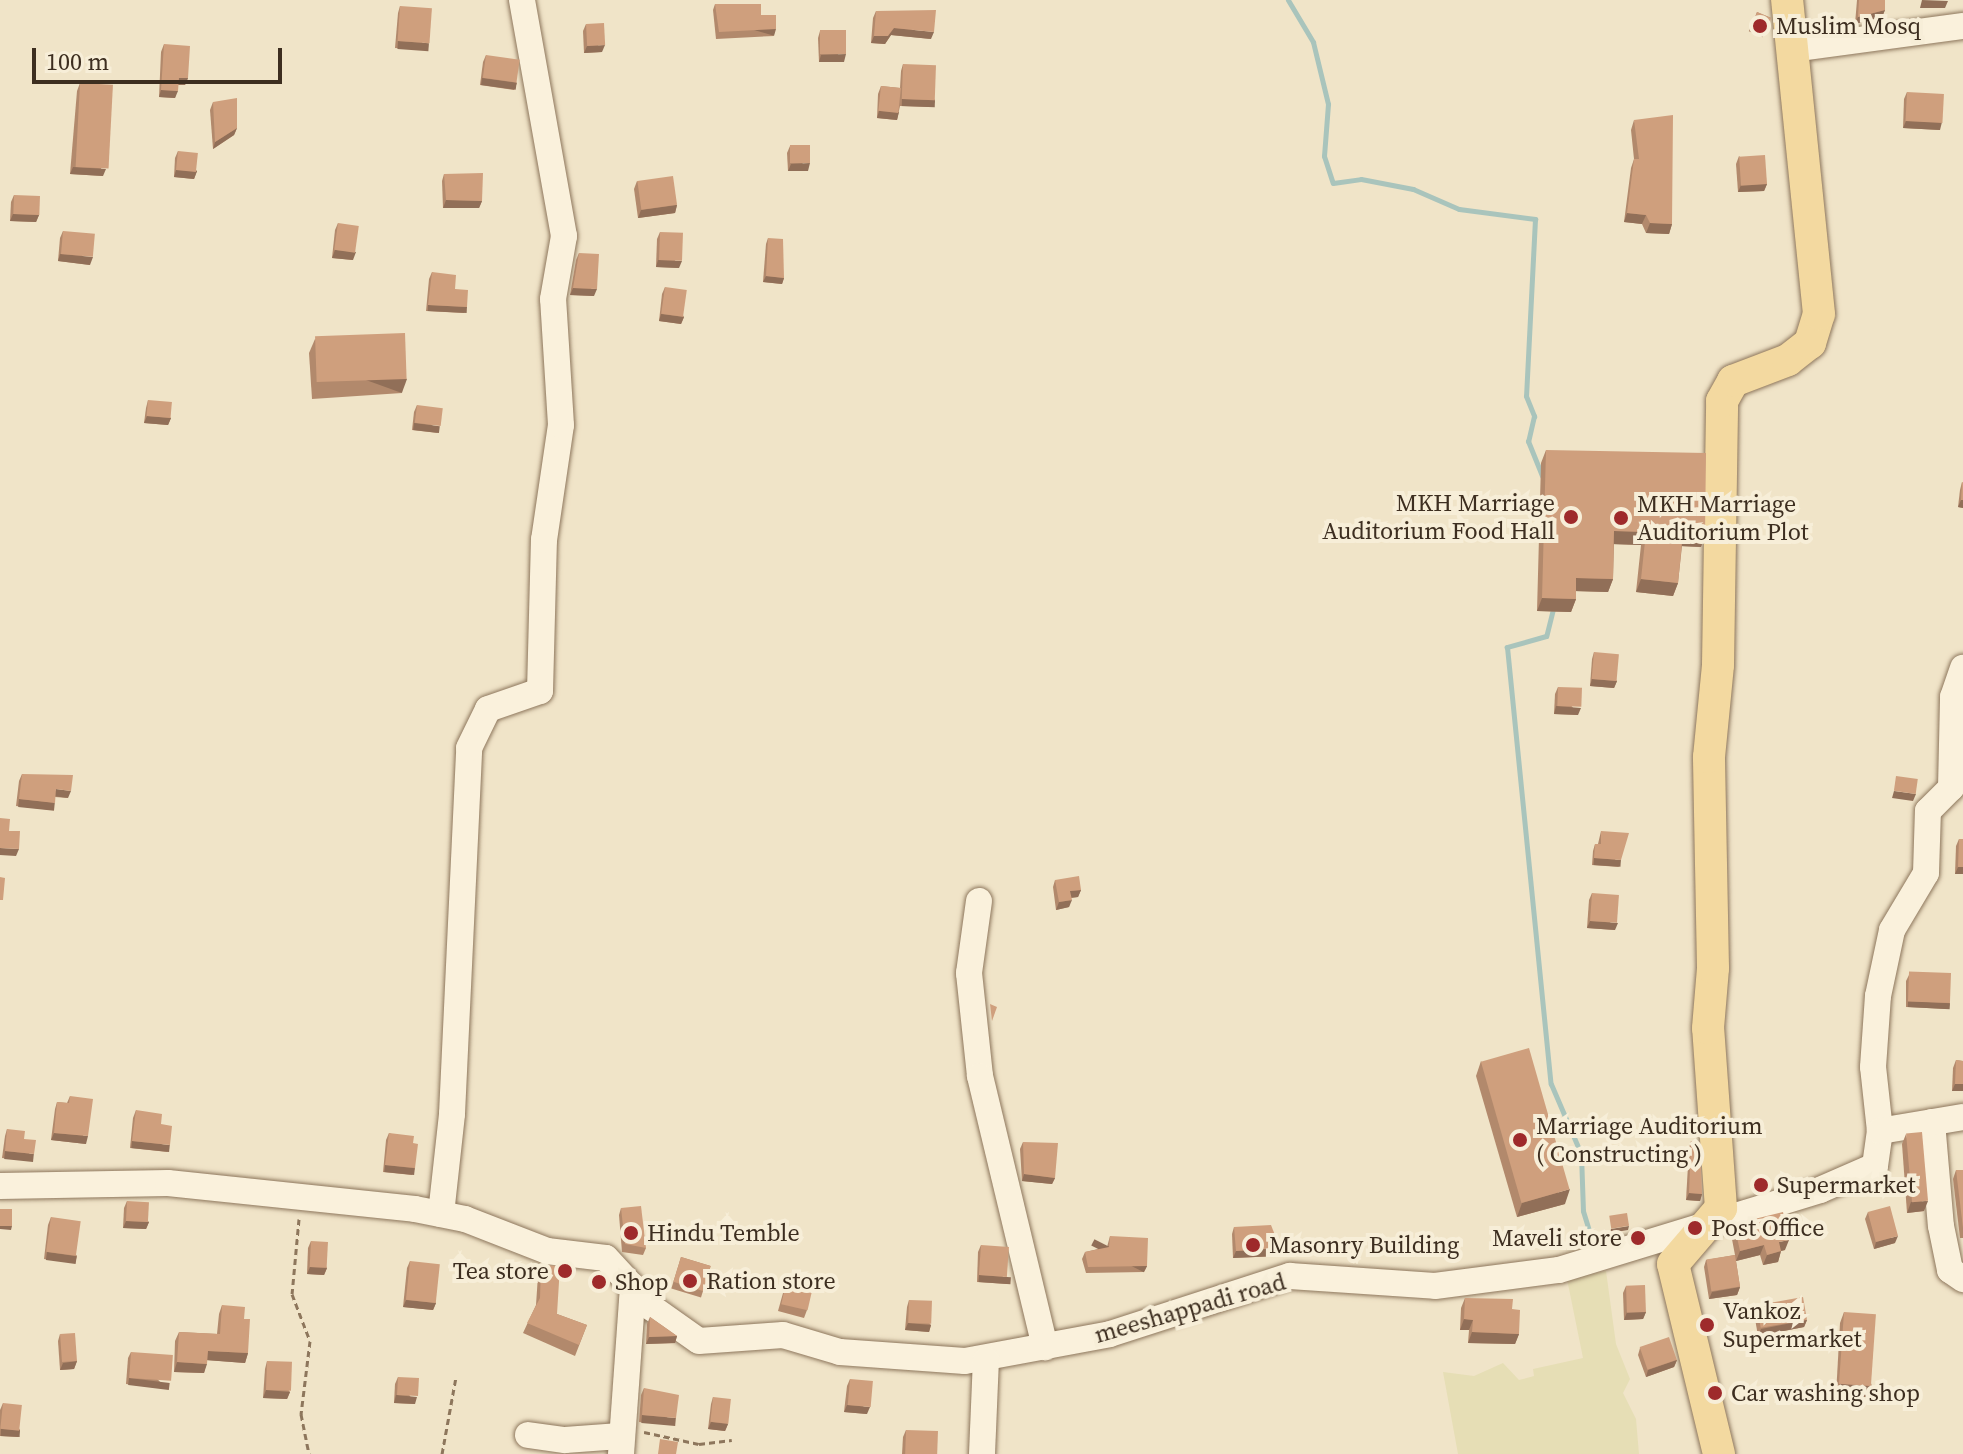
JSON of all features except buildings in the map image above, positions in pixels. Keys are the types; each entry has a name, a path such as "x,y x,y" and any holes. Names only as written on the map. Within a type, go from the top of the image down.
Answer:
{"main road":[{"path":"1719,1454 1673,1264 1709,1228 1721,1208 1708,1028 1713,968 1709,757 1718,665 1722,401 1733,381 1788,360 1810,343 1819,314 1787,0"}],"street":[{"path":"441,1214 452,1114 469,748 488,709 540,691 544,540 561,425 553,299 564,236 522,0"},
{"path":"1793,49 1963,26"},
{"path":"1963,668 1953,697 1951,788 1928,811 1926,873 1892,930 1878,996 1873,1067 1880,1131 1963,1117"},
{"path":"979,901 969,973 980,1076 1045,1347"},
{"path":"1932,1122 1941,1226 1950,1270 1963,1279"},
{"name":"meeshappadi road","path":"0,1186 168,1183 303,1195 441,1214 547,1251 606,1258 652,1308 699,1341 783,1335 840,1352 986,1360 1110,1334 1290,1276 1435,1286 1559,1270 1709,1228 1875,1166 1880,1131"},
{"path":"528,1435 621,1445 633,1287"},
{"path":"982,1454 986,1360"}],"path":[{"path":"303,1195 292,1294 310,1341 301,1414 309,1454"},
{"path":"442,1454 456,1377"},
{"path":"621,1445 642,1432 699,1444 732,1440"}],"shaded area":[{"path":"1606,1271 1616,1344 1630,1379 1623,1393 1636,1419 1639,1454 1458,1454 1443,1372 1474,1376 1503,1363 1519,1380 1534,1376 1533,1369 1583,1358 1567,1279"}],"waterway":[{"path":"1288,0 1313,42 1328,104 1324,156 1333,183 1361,179 1413,189 1459,209 1535,219 1526,396 1534,416 1528,441 1542,476"},
{"path":"1554,605 1546,636 1507,647 1551,1084 1581,1154 1583,1211 1594,1247"}],"place":[{"name":"Muslim Mosq","path":"1760,26"},
{"name":"MKH Marriage Auditorium Food Hall","path":"1571,517"},
{"name":"MKH Marriage Auditorium Plot","path":"1621,518"},
{"name":"Marriage Auditorium ( Constructing )","path":"1520,1140"},
{"name":"Supermarket","path":"1761,1185"},
{"name":"Post Office","path":"1695,1228"},
{"name":"Hindu Temble","path":"631,1233"},
{"name":"Maveli store","path":"1638,1238"},
{"name":"Masonry Building","path":"1253,1245"},
{"name":"Tea store","path":"565,1271"},
{"name":"Ration store","path":"690,1281"},
{"name":"Shop","path":"599,1282"},
{"name":"Vankoz Supermarket","path":"1707,1325"},
{"name":"Car washing shop","path":"1715,1393"}]}
